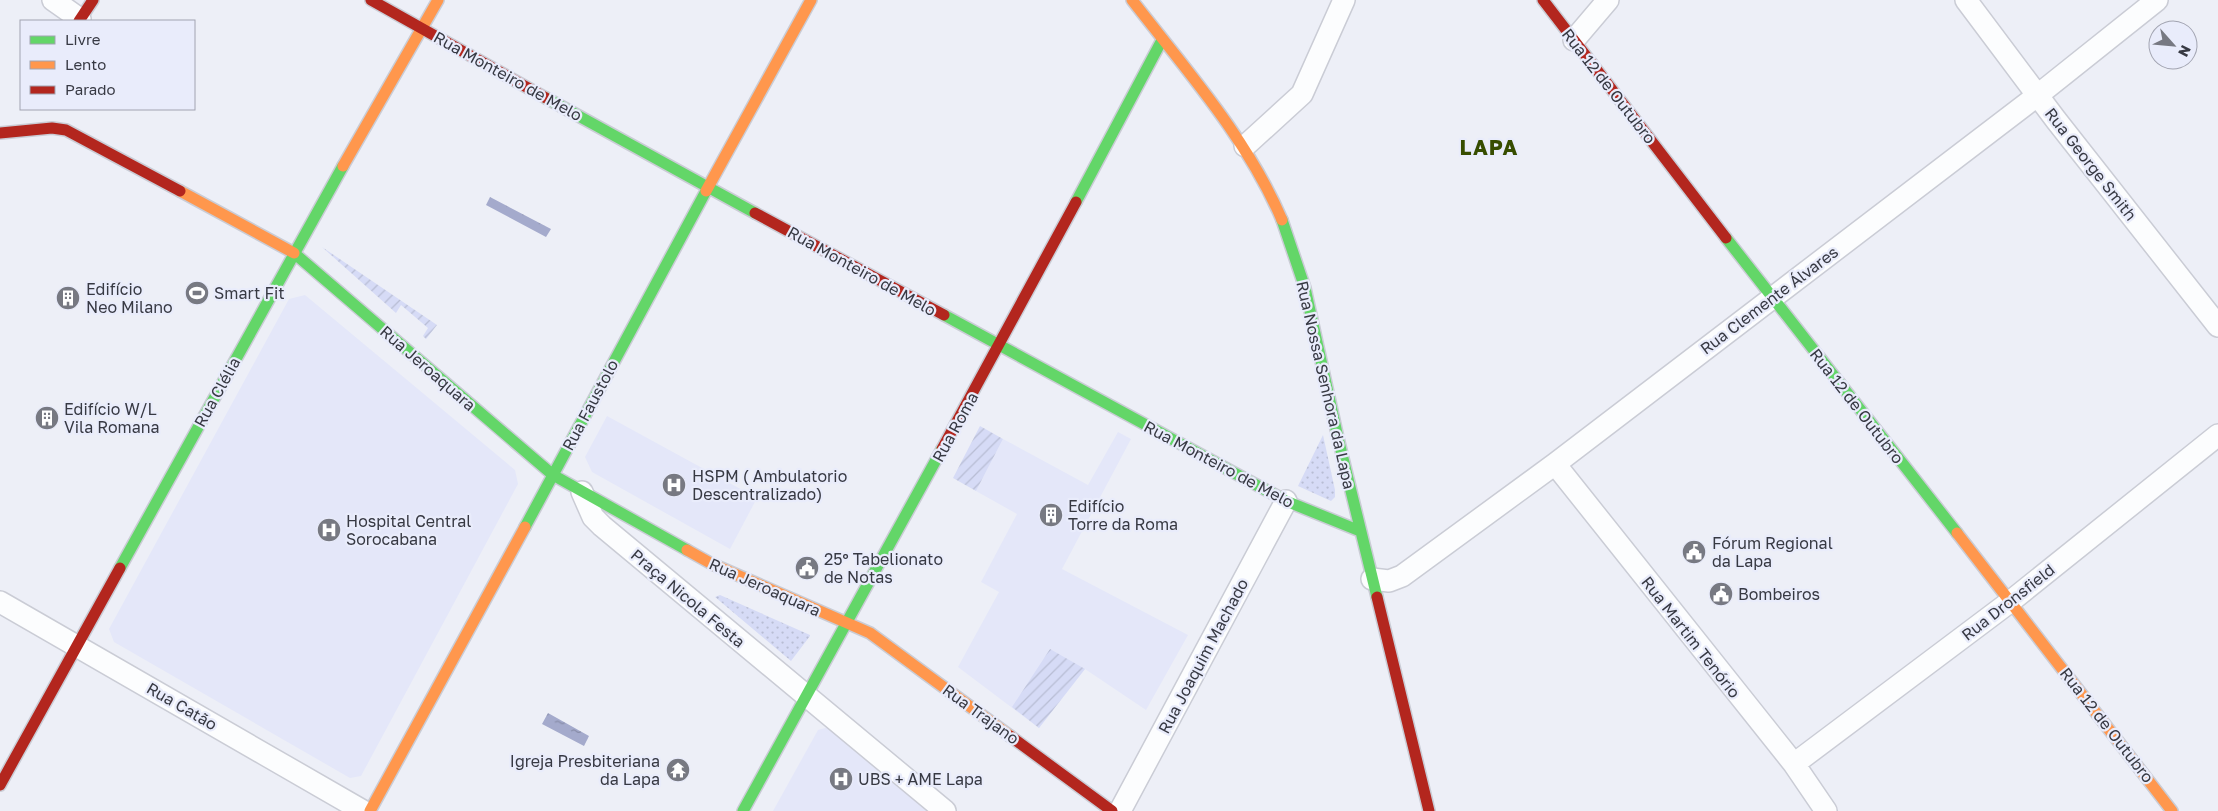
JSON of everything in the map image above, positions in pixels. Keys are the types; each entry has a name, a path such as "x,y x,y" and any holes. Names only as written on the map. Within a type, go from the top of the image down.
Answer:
{"street":[{"path":"53,0 79,20 93,0"},
{"name":"Rua Monteiro de Melo","path":"370,0 707,187 1286,501 1360,531"},
{"name":"Rua Clélia","path":"0,785 294,253 438,0"},
{"name":"Rua Faustolo","path":"370,811 707,187 811,0"},
{"name":"Rua Nossa Senhora da Lapa","path":"1132,0 1245,146 1274,201 1297,261 1317,338 1360,531 1429,811"},
{"path":"1245,146 1302,94 1344,0"},
{"name":"Rua 12 de Outubro","path":"1542,0 1772,298 2011,601 2172,811"},
{"path":"1574,40 1608,0"},
{"name":"Rua George Smith","path":"1966,0 2218,326"},
{"name":"Rua Clemente Álvares","path":"1372,579 1389,581 1402,576 1555,464 2038,95 2157,0"},
{"name":"Rua Roma","path":"743,811 999,346 1162,40"},
{"path":"0,144 4,132 16,117"},
{"name":"Rua Jeroaquara","path":"4,132 52,128 66,130 294,253 553,475 712,564 847,622"},
{"name":"Rua Dronsfield","path":"1794,764 2011,601 2218,435"},
{"name":"Rua Martim Tenório","path":"1555,464 1794,764 1826,811"},
{"name":"Praça Nicola Festa","path":"582,492 593,517 602,526 806,696"},
{"name":"Rua Joaquim Machado","path":"1120,811 1286,501"},
{"name":"Rua Catão","path":"0,602 363,811"},
{"name":"Rua Trajano","path":"847,622 877,638 1112,811"},
{"path":"806,696 945,811"}],"shaded area":[{"path":"322,247 437,325 426,339 423,336 428,328 401,305 396,313"},
{"name":"Hospital Central Sorocabana","path":"305,295 515,470 518,484 361,776 350,778 114,642 109,629 289,299"},
{"name":"HSPM ( Ambulatorio Descentralizado)","path":"607,416 757,498 730,549 592,472 585,457"},
{"path":"980,426 1003,439 976,491 953,478"},
{"path":"1118,432 1131,439 1062,569 1188,635 1146,710 1085,669 1039,728 958,667 999,592 981,582 1017,514 976,491 1003,439 1088,485"},
{"path":"1323,435 1335,490 1335,497 1331,501 1298,486"},
{"path":"720,595 810,636 791,661 715,597"},
{"path":"1050,649 1085,669 1039,728 1012,707"},
{"name":"UBS + AME Lapa","path":"829,727 928,811 773,811 818,730"}],"water":[{"path":"490,197 551,229 546,237 486,205"},
{"path":"548,713 589,736 584,746 542,724"}],"traffic: fast":[{"path":"1076,202 1162,40"},
{"path":"546,98 755,213"},
{"path":"120,568 343,166"},
{"path":"525,527 706,191"},
{"path":"1282,220 1305,288 1338,438 1377,597"},
{"path":"1726,238 1957,533"},
{"path":"294,253 553,475 687,550"},
{"path":"944,315 1286,501 1360,531"},
{"path":"743,811 942,449"}],"traffic: slow":[{"path":"343,166 438,0"},
{"path":"706,191 811,0"},
{"path":"1132,0 1234,133 1252,161 1282,220"},
{"path":"180,191 294,253"},
{"path":"370,811 525,527"},
{"path":"1957,533 2172,811"},
{"path":"687,550 712,564 870,633 1010,736"}],"traffic: jam":[{"path":"80,20 93,0"},
{"path":"371,0 546,98"},
{"path":"1543,0 1726,238"},
{"path":"0,133 52,128 66,130 180,191"},
{"path":"942,449 1076,202"},
{"path":"755,213 944,315"},
{"path":"0,785 120,568"},
{"path":"1377,597 1429,811"},
{"path":"1010,736 1112,811"}],"place":[{"name":"Smart Fit","path":"197,293"},
{"name":"Edifício Neo Milano","path":"68,298"},
{"name":"Edifício W/L Vila Romana","path":"47,418"},
{"name":"HSPM ( Ambulatorio Descentralizado)","path":"674,485"},
{"name":"Edifício Torre da Roma","path":"1051,515"},
{"name":"Hospital Central Sorocabana","path":"329,530"},
{"name":"Fórum Regional da Lapa","path":"1694,552"},
{"name":"25º Tabelionato de Notas","path":"807,568"},
{"name":"Bombeiros","path":"1721,594"},
{"name":"Igreja Presbiteriana da Lapa","path":"678,770"},
{"name":"UBS + AME Lapa","path":"841,779"}],"district":[{"name":"LAPA","path":"1489,147"}]}
